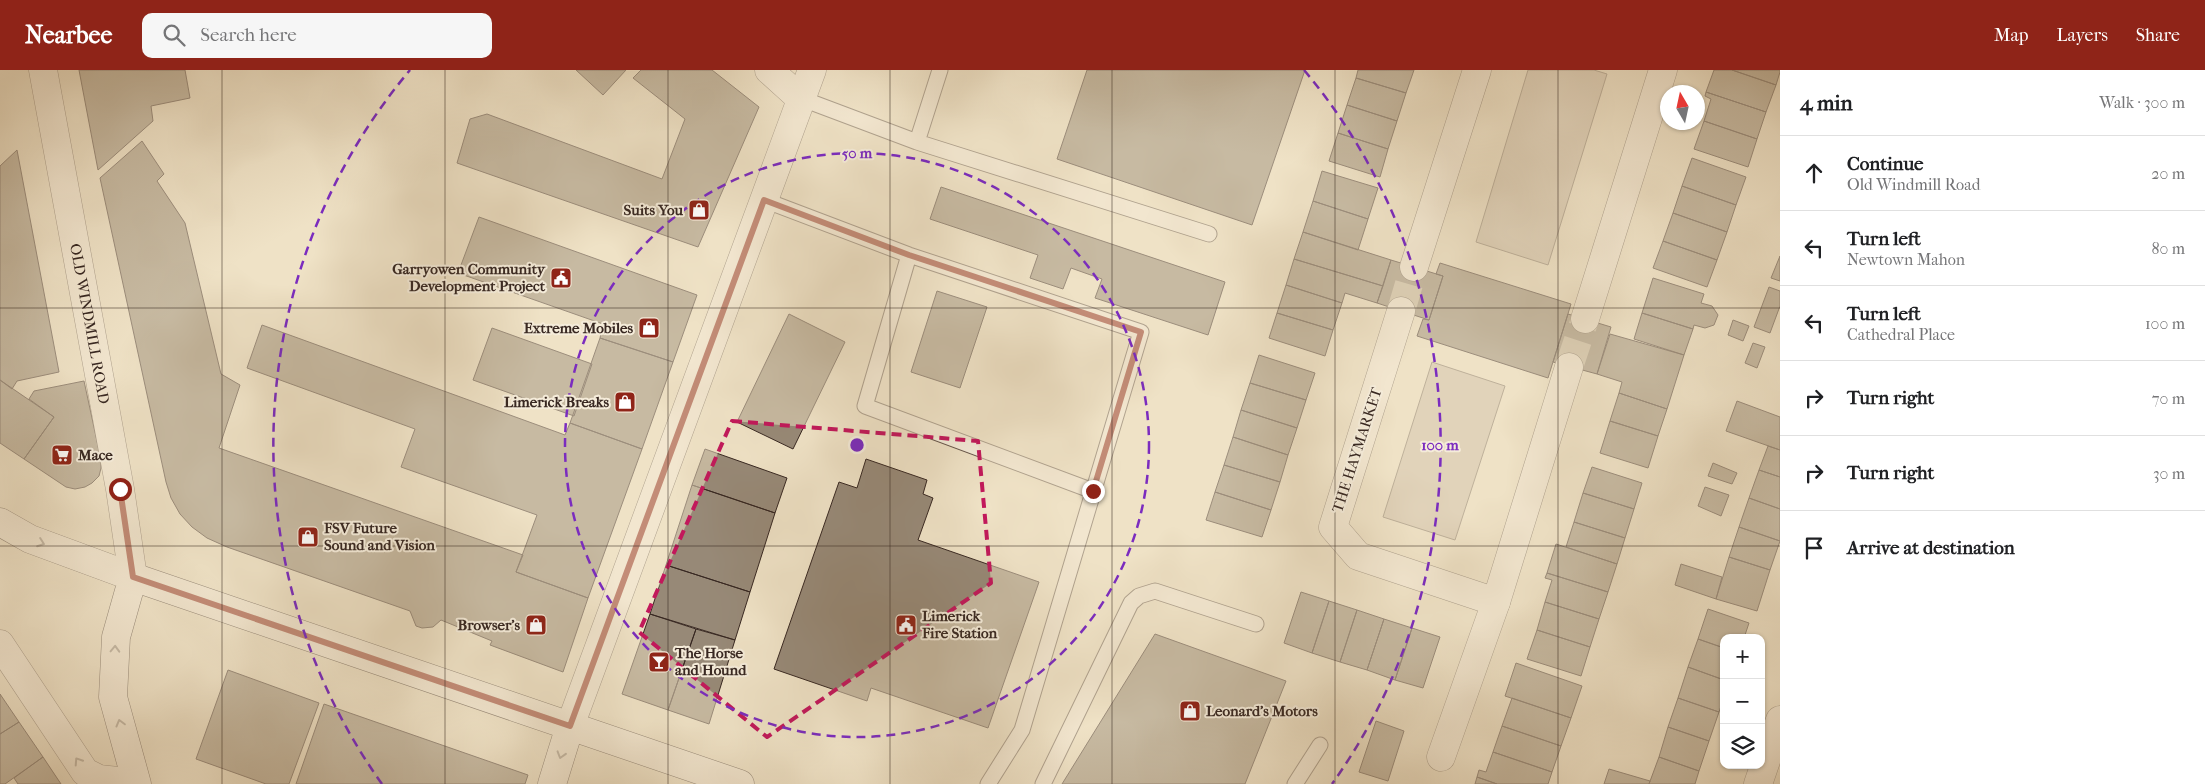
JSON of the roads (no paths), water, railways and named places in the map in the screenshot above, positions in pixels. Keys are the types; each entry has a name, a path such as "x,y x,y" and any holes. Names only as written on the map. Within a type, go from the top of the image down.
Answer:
{"street":[{"name":"OLD WINDMILL ROAD","path":"43,70 120,489 133,577"},
{"path":"768,70 800,98"},
{"path":"552,784 570,726 800,98 812,70"},
{"path":"1414,267 1477,70"},
{"path":"1585,318 1663,70"},
{"name":"THE HAYMARKET","path":"1401,311 1332,527 1358,556 1496,602"},
{"path":"1441,757 1496,602 1569,367"},
{"path":"0,522 30,539 133,577 740,784"},
{"path":"0,644 85,772 99,778 137,784 113,697 116,637 133,577"},
{"path":"1758,784 1780,720"}],"lane":[{"path":"917,142 940,70"},
{"path":"800,98 917,142 1209,234"},
{"path":"764,200 909,255 1141,332 1022,730 988,784"},
{"path":"909,255 865,406 1093,491"},
{"path":"1044,784 1131,603 1139,596 1156,592 1256,624"},
{"path":"1295,784 1320,745"}],"tunnel":[{"path":"1401,311 1414,267"},
{"path":"1569,367 1585,319"}],"place":[{"name":"Suits You","path":"699,210"},
{"name":"Garryowen Community Development Project","path":"561,278"},
{"name":"Extreme Mobiles","path":"649,328"},
{"name":"Limerick Breaks","path":"625,402"},
{"name":"Mace","path":"62,455"},
{"name":"FSV Future Sound and Vision","path":"308,537"},
{"name":"Browser's","path":"536,625"},
{"name":"Limerick Fire Station","path":"906,625"},
{"name":"The Horse and Hound","path":"659,662"},
{"name":"Leonard's Motors","path":"1190,711"}]}
